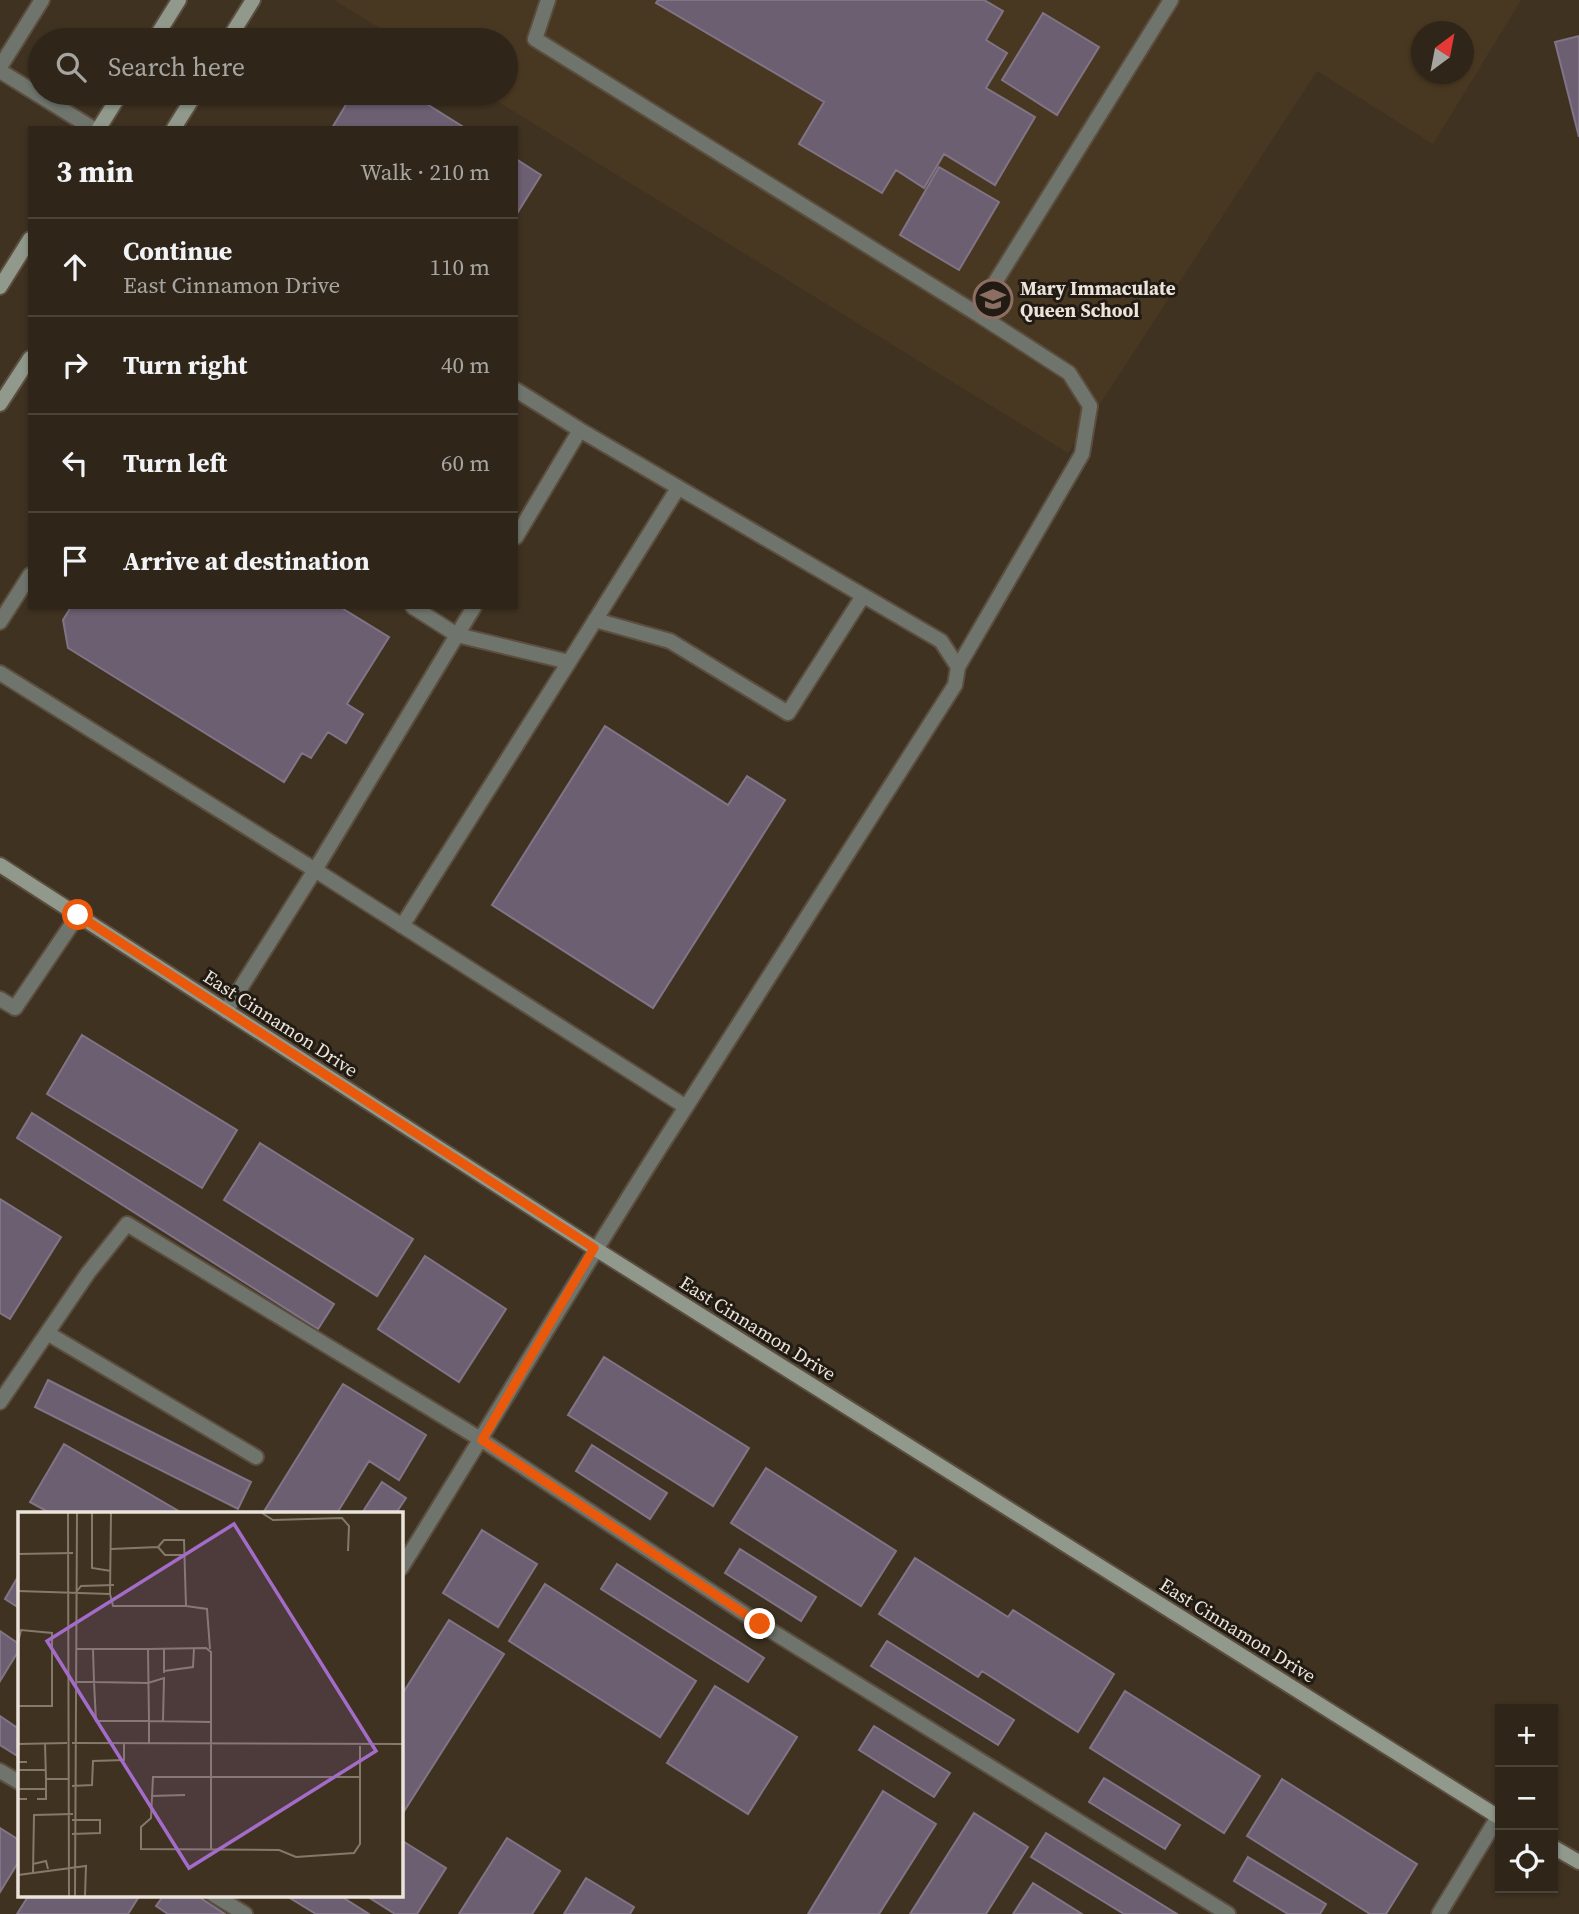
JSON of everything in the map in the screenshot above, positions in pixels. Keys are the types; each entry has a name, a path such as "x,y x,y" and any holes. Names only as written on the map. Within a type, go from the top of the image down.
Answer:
{"street":[{"path":"161,28 179,0"},
{"path":"236,28 253,0"},
{"path":"100,126 113,105"},
{"path":"175,126 188,105"},
{"path":"0,287 28,242"},
{"path":"0,404 28,362"},
{"name":"East Cinnamon Drive","path":"0,865 594,1248 1495,1814"},
{"path":"1558,1850 1579,1862"}],"lane":[{"path":"28,87 0,69 42,0"},
{"path":"402,1566 482,1440 594,1248 955,685 958,667 1082,454 1090,406 1069,373 535,39 548,0"},
{"path":"976,313 1166,2"},
{"path":"56,105 89,126"},
{"path":"518,391 941,641 958,667"},
{"path":"518,534 580,430"},
{"path":"402,926 678,488"},
{"path":"0,622 28,578"},
{"path":"595,620 670,640 788,713 863,596"},
{"path":"416,609 457,635 569,662"},
{"path":"226,1011 473,609"},
{"path":"0,673 686,1107"},
{"path":"0,999 15,1008 78,915"},
{"path":"0,1402 88,1273 127,1224 482,1440 760,1624 1228,1914"},
{"path":"47,1333 256,1457"},
{"path":"0,1771 18,1781"},
{"path":"1439,1914 1495,1823"},
{"path":"216,1896 245,1914"}],"shaded area":[{"name":"Mary Immaculate Queen School","path":"334,0 1521,0 1474,77 1474,21 1411,21 1411,84 1470,84 1433,144 1317,71 1068,453 503,105 518,105 518,28 380,28"}],"building":[{"path":"658,0 984,0 1003,11 986,40 1007,53 986,88 1035,117 995,185 944,154 924,188 896,170 882,193 799,144 824,102 656,3"},
{"path":"1043,13 1099,47 1057,115 1002,80"},
{"path":"1579,36 1579,137 1555,42"},
{"path":"346,105 428,105 462,126 333,126"},
{"path":"518,160 541,175 518,212"},
{"path":"939,167 999,202 959,270 900,235"},
{"path":"70,609 343,609 389,637 347,704 363,714 346,743 328,732 311,758 302,753 284,782 68,648 63,620"},
{"path":"605,726 728,805 747,776 785,800 653,1008 492,905"},
{"path":"82,1035 237,1130 202,1188 47,1094"},
{"path":"32,1113 334,1304 318,1329 17,1138"},
{"path":"260,1143 413,1239 377,1296 224,1200"},
{"path":"0,1199 61,1237 10,1319 0,1313"},
{"path":"425,1256 506,1309 459,1382 378,1329"},
{"path":"604,1357 749,1448 713,1506 568,1415"},
{"path":"48,1380 251,1482 238,1509 35,1407"},
{"path":"343,1384 426,1435 399,1480 369,1461 338,1512 264,1512"},
{"path":"64,1444 180,1512 48,1512 30,1502"},
{"path":"592,1445 667,1493 650,1519 576,1471"},
{"path":"766,1468 896,1551 861,1606 731,1523"},
{"path":"382,1482 406,1498 397,1512 363,1512"},
{"path":"482,1530 537,1564 498,1627 443,1593"},
{"path":"740,1549 816,1597 801,1621 725,1573"},
{"path":"915,1558 1008,1617 1013,1610 1114,1674 1078,1732 982,1671 978,1677 879,1614"},
{"path":"617,1564 764,1658 748,1682 601,1589"},
{"path":"18,1577 18,1607 5,1599"},
{"path":"545,1584 696,1681 660,1737 509,1641"},
{"path":"449,1620 504,1654 402,1814 402,1694"},
{"path":"0,1631 18,1643 18,1652 0,1681"},
{"path":"887,1641 1014,1720 998,1745 871,1666"},
{"path":"715,1686 797,1737 748,1814 667,1763"},
{"path":"1125,1691 1260,1776 1224,1833 1090,1748"},
{"path":"0,1716 18,1728 18,1756 0,1745"},
{"path":"874,1726 950,1773 934,1797 859,1750"},
{"path":"1104,1778 1180,1825 1165,1849 1089,1802"},
{"path":"1282,1779 1417,1864 1386,1914 1370,1914 1247,1836"},
{"path":"883,1791 936,1824 879,1914 808,1914"},
{"path":"974,1813 1028,1847 986,1914 910,1914"},
{"path":"0,1828 18,1839 18,1863 0,1892"},
{"path":"1046,1833 1177,1914 1124,1914 1031,1857"},
{"path":"507,1838 560,1871 532,1914 459,1914"},
{"path":"402,1841 446,1868 417,1914 395,1914 367,1896 402,1896"},
{"path":"1248,1857 1326,1904 1320,1914 1288,1914 1234,1881"},
{"path":"586,1878 634,1907 630,1914 564,1914"},
{"path":"1033,1883 1082,1914 1013,1914"},
{"path":"28,1896 139,1896 128,1914 17,1914"},
{"path":"163,1896 198,1896 225,1914 168,1914 156,1906"},
{"path":"287,1896 341,1896 369,1914 316,1914"}],"place":[{"name":"Mary Immaculate Queen School","path":"993,299"}],"route":[{"path":"78,915 594,1248 482,1440 760,1624"}]}
